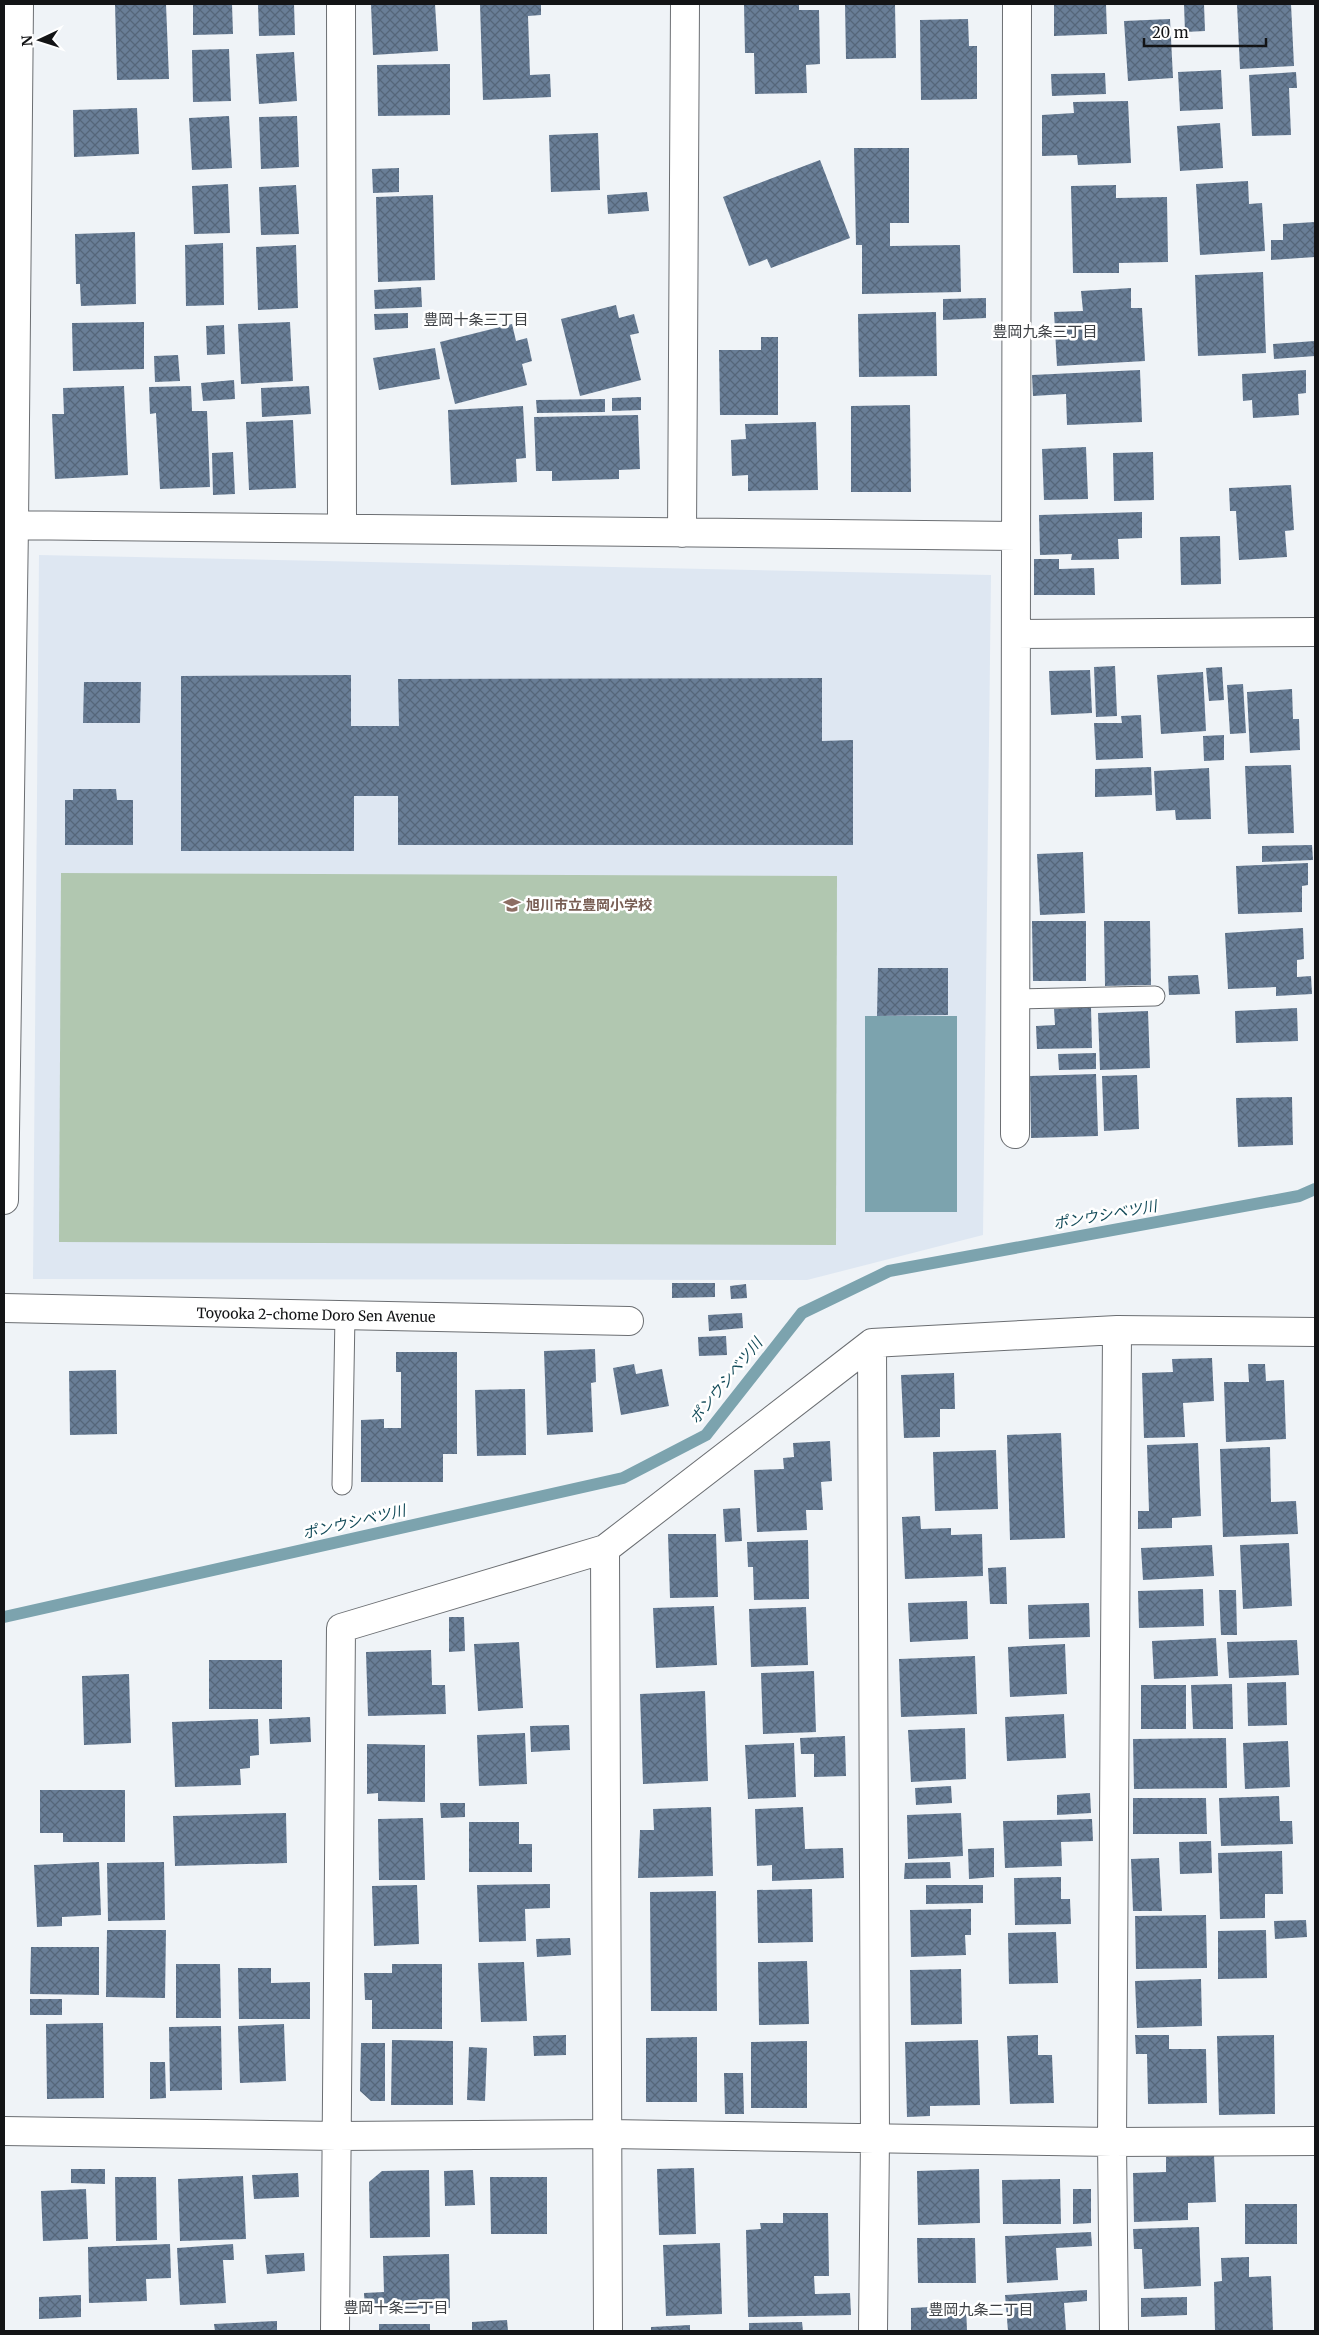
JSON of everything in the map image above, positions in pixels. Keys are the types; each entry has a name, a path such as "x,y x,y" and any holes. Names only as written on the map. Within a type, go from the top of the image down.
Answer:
{"street":[{"path":"4,1200 9,525 19,4"},
{"path":"341,4 342,527"},
{"path":"682,533 685,4"},
{"path":"1015,1134 1017,4"},
{"path":"9,525 342,527 1016,536"},
{"path":"1016,634 1315,632"},
{"name":"Toyooka 2-chome Doro Sen Avenue","path":"4,1308 629,1321"},
{"path":"335,2331 341,1628 605,1549 872,1343 1117,1330 1315,1332"},
{"path":"1114,2331 1112,2142 1117,1330"},
{"path":"872,1343 875,2138 873,2331"},
{"path":"605,1549 609,2134 608,2331"},
{"path":"4,2131 337,2136 609,2134 1112,2142 1315,2141"}],"lane":[{"path":"1015,999 1155,996"},
{"path":"342,1485 345,1316"}],"shaded area":[{"name":"旭川市立豊岡小学校","path":"39,555 991,575 983,1235 807,1280 33,1279"}],"green space":[{"path":"61,873 837,876 836,1245 59,1242"}],"water":[{"path":"865,1016 957,1016 957,1212 865,1212"}],"building":[{"path":"115,4 166,4 169,79 117,80"},
{"path":"193,4 232,4 233,34 193,35"},
{"path":"258,4 294,4 295,35 259,36"},
{"path":"371,4 435,4 438,51 373,55"},
{"path":"480,4 541,4 541,15 528,16 530,75 550,74 551,97 483,100"},
{"path":"744,4 799,4 799,10 819,10 820,64 806,65 807,93 755,94 754,53 745,53"},
{"path":"845,4 895,4 896,58 846,59"},
{"path":"1054,4 1106,4 1107,34 1054,36"},
{"path":"1184,4 1204,4 1205,31 1185,32"},
{"path":"1237,4 1291,4 1294,66 1240,69"},
{"path":"968,19 969,46 977,46 977,99 921,100 920,20"},
{"path":"1170,19 1173,78 1128,81 1124,21"},
{"path":"229,49 231,101 193,102 192,50"},
{"path":"294,52 297,101 259,104 256,54"},
{"path":"450,64 450,115 378,116 377,65"},
{"path":"1221,70 1223,109 1180,111 1178,72"},
{"path":"1296,72 1297,88 1289,88 1291,135 1252,136 1249,75"},
{"path":"1105,73 1106,94 1052,96 1051,74"},
{"path":"1128,101 1131,163 1078,165 1077,155 1042,156 1042,115 1074,113 1073,102"},
{"path":"137,108 139,154 74,157 73,110"},
{"path":"229,116 232,168 192,170 189,118"},
{"path":"297,116 299,167 261,169 259,117"},
{"path":"1220,123 1223,168 1180,171 1177,126"},
{"path":"598,133 600,190 551,192 549,135"},
{"path":"854,148 909,148 909,223 890,223 890,246 960,245 961,292 862,294 862,245 856,245"},
{"path":"820,160 850,238 771,268 767,259 749,266 723,197"},
{"path":"399,168 399,192 373,193 372,169"},
{"path":"1248,181 1249,204 1262,203 1265,251 1200,255 1196,184"},
{"path":"228,184 230,233 194,234 192,186"},
{"path":"296,185 299,234 261,235 259,187"},
{"path":"1116,185 1116,198 1167,197 1168,262 1119,263 1119,273 1073,273 1071,186"},
{"path":"647,192 649,211 608,214 607,195"},
{"path":"433,195 435,280 378,282 376,197"},
{"path":"1315,222 1315,257 1271,260 1271,240 1283,240 1283,224"},
{"path":"135,232 136,304 81,306 80,284 76,284 75,234"},
{"path":"223,243 224,305 186,306 185,245"},
{"path":"296,245 298,308 258,310 256,247"},
{"path":"1263,272 1266,353 1198,356 1195,275"},
{"path":"421,287 422,307 375,309 374,290"},
{"path":"1131,288 1131,308 1142,308 1145,361 1057,366 1054,312 1083,311 1081,291"},
{"path":"986,298 986,318 943,320 943,299"},
{"path":"616,305 619,318 634,314 639,333 630,335 641,380 580,396 561,319"},
{"path":"936,312 937,376 859,377 858,314"},
{"path":"408,313 408,328 375,330 374,314"},
{"path":"144,322 144,369 73,371 72,323"},
{"path":"290,322 293,381 241,384 238,324"},
{"path":"512,324 516,341 527,338 532,361 522,364 527,385 455,404 440,342"},
{"path":"224,325 225,354 207,355 206,326"},
{"path":"761,337 778,337 778,415 720,415 719,350 761,350"},
{"path":"1315,341 1315,356 1274,359 1273,344"},
{"path":"435,348 440,379 379,390 373,358"},
{"path":"178,355 180,381 155,382 154,356"},
{"path":"1140,370 1142,422 1067,425 1066,394 1033,396 1032,375"},
{"path":"1306,370 1306,393 1298,394 1299,415 1253,418 1252,400 1243,401 1242,374"},
{"path":"234,380 235,399 203,401 201,383"},
{"path":"124,386 128,475 55,479 52,414 64,414 63,388"},
{"path":"191,386 192,411 207,411 210,487 160,489 156,413 150,414 149,387"},
{"path":"309,386 311,414 262,417 261,388"},
{"path":"641,397 641,410 612,411 612,398"},
{"path":"605,399 605,412 537,413 536,400"},
{"path":"910,405 911,492 851,492 851,406"},
{"path":"523,406 526,458 516,459 517,482 451,485 448,410"},
{"path":"638,415 640,469 619,470 619,479 552,481 552,471 536,471 534,417"},
{"path":"293,420 296,488 249,490 246,422"},
{"path":"816,422 818,490 748,491 748,475 732,476 731,440 746,439 745,424"},
{"path":"1086,447 1088,499 1044,500 1042,449"},
{"path":"233,452 235,494 213,495 212,453"},
{"path":"1153,452 1154,500 1114,501 1113,453"},
{"path":"1291,485 1294,530 1285,531 1287,557 1239,560 1236,511 1230,511 1229,488"},
{"path":"1142,512 1142,538 1118,539 1119,559 1071,560 1072,554 1040,555 1039,515"},
{"path":"1220,536 1221,584 1181,585 1180,537"},
{"path":"1034,559 1059,559 1059,569 1094,568 1095,595 1034,595"},
{"path":"1115,666 1117,716 1096,717 1094,667"},
{"path":"1222,667 1224,700 1209,701 1206,668"},
{"path":"1090,670 1092,713 1051,715 1049,671"},
{"path":"1203,672 1206,731 1161,734 1157,675"},
{"path":"351,675 351,726 399,726 398,679 822,678 822,741 853,740 853,845 398,845 398,796 354,796 354,851 181,851 181,676"},
{"path":"84,682 141,682 140,723 83,723"},
{"path":"1243,684 1246,733 1230,734 1227,685"},
{"path":"1292,689 1293,719 1299,719 1300,750 1250,753 1247,692"},
{"path":"1141,715 1143,758 1096,760 1094,723 1122,723 1121,716"},
{"path":"1224,735 1224,760 1204,761 1203,736"},
{"path":"1291,765 1294,833 1248,834 1245,766"},
{"path":"1151,767 1152,795 1095,797 1095,769"},
{"path":"1209,768 1211,819 1176,820 1175,810 1156,811 1154,771"},
{"path":"73,789 116,789 117,800 133,800 133,845 65,845 65,800 73,800"},
{"path":"1312,845 1313,860 1262,862 1262,846"},
{"path":"1083,852 1085,913 1040,915 1037,854"},
{"path":"1308,863 1308,885 1302,886 1302,912 1238,914 1236,866"},
{"path":"1032,921 1086,921 1086,981 1033,981"},
{"path":"1104,921 1150,921 1151,985 1105,986"},
{"path":"1303,928 1304,959 1297,960 1297,977 1311,976 1312,994 1276,996 1276,987 1228,989 1225,933"},
{"path":"878,968 948,968 948,1015 877,1016"},
{"path":"1198,975 1200,994 1169,995 1168,976"},
{"path":"1091,1007 1092,1048 1037,1049 1036,1026 1055,1025 1054,1009"},
{"path":"1297,1008 1298,1041 1236,1043 1235,1011"},
{"path":"1148,1011 1150,1068 1100,1070 1098,1013"},
{"path":"1096,1053 1096,1069 1059,1070 1058,1054"},
{"path":"1096,1074 1098,1136 1031,1138 1030,1076"},
{"path":"1137,1075 1139,1129 1104,1131 1102,1076"},
{"path":"1292,1097 1293,1145 1238,1147 1236,1098"},
{"path":"672,1283 715,1283 715,1297 672,1298"},
{"path":"746,1284 747,1298 731,1299 730,1286"},
{"path":"742,1313 743,1328 709,1331 708,1315"},
{"path":"726,1336 727,1355 699,1356 698,1337"},
{"path":"595,1349 596,1382 591,1383 593,1432 547,1435 544,1351"},
{"path":"396,1352 457,1352 457,1454 443,1454 443,1482 361,1482 361,1420 384,1419 384,1428 401,1428 401,1372 396,1372"},
{"path":"1212,1358 1214,1401 1183,1403 1185,1437 1144,1438 1142,1373 1173,1372 1172,1359"},
{"path":"634,1364 636,1374 662,1369 669,1406 621,1415 613,1368"},
{"path":"1248,1364 1265,1364 1266,1381 1284,1380 1286,1439 1226,1442 1224,1382 1249,1382"},
{"path":"116,1370 117,1434 70,1435 69,1371"},
{"path":"954,1373 955,1409 940,1409 940,1437 904,1438 901,1375"},
{"path":"525,1389 526,1455 477,1456 475,1390"},
{"path":"1061,1433 1065,1538 1010,1540 1007,1435"},
{"path":"830,1441 832,1481 821,1482 823,1510 806,1510 807,1530 757,1532 754,1470 784,1469 783,1458 794,1457 793,1443"},
{"path":"1198,1443 1201,1516 1172,1518 1172,1528 1138,1529 1138,1511 1149,1511 1147,1445"},
{"path":"1270,1447 1271,1502 1296,1501 1298,1534 1223,1537 1220,1449"},
{"path":"996,1450 998,1509 935,1511 933,1452"},
{"path":"740,1508 742,1541 725,1542 723,1509"},
{"path":"920,1516 921,1529 951,1528 951,1535 982,1534 983,1576 905,1579 902,1517"},
{"path":"668,1534 716,1534 718,1597 670,1598"},
{"path":"808,1540 809,1599 754,1600 753,1567 748,1567 747,1542"},
{"path":"1289,1543 1292,1606 1243,1609 1240,1545"},
{"path":"1212,1545 1214,1576 1143,1580 1141,1548"},
{"path":"1006,1567 1007,1604 990,1604 988,1568"},
{"path":"1203,1589 1204,1626 1139,1628 1138,1591"},
{"path":"1219,1590 1236,1590 1237,1635 1221,1635"},
{"path":"967,1601 968,1639 910,1642 908,1603"},
{"path":"1089,1603 1090,1637 1029,1639 1028,1605"},
{"path":"714,1606 717,1665 656,1668 653,1608"},
{"path":"806,1607 808,1665 751,1667 749,1609"},
{"path":"449,1617 464,1617 465,1651 449,1652"},
{"path":"1216,1638 1218,1676 1154,1679 1152,1641"},
{"path":"1297,1640 1299,1675 1229,1678 1227,1642"},
{"path":"519,1642 523,1708 478,1711 474,1644"},
{"path":"1065,1644 1067,1694 1010,1697 1008,1647"},
{"path":"431,1650 432,1685 445,1685 446,1714 368,1716 366,1652"},
{"path":"975,1656 977,1714 901,1717 899,1659"},
{"path":"209,1660 282,1660 282,1709 209,1709"},
{"path":"814,1671 816,1732 763,1734 761,1673"},
{"path":"129,1674 131,1743 84,1745 82,1676"},
{"path":"1286,1682 1287,1725 1248,1726 1247,1683"},
{"path":"1232,1684 1233,1729 1193,1729 1191,1685"},
{"path":"1141,1685 1186,1685 1186,1729 1141,1729"},
{"path":"705,1691 708,1781 643,1784 640,1694"},
{"path":"1064,1714 1066,1758 1007,1761 1005,1717"},
{"path":"310,1717 311,1742 270,1744 269,1719"},
{"path":"258,1719 259,1755 250,1756 250,1768 240,1769 241,1785 175,1787 172,1722"},
{"path":"569,1725 570,1750 531,1752 530,1726"},
{"path":"965,1728 966,1779 911,1782 908,1730"},
{"path":"525,1733 527,1784 479,1786 477,1735"},
{"path":"845,1736 846,1776 814,1777 814,1754 801,1754 800,1738"},
{"path":"1226,1738 1227,1788 1134,1789 1133,1739"},
{"path":"1288,1741 1290,1787 1245,1789 1243,1743"},
{"path":"794,1743 796,1797 748,1799 745,1745"},
{"path":"367,1744 425,1745 425,1802 378,1801 378,1793 367,1794"},
{"path":"951,1786 952,1803 916,1805 915,1788"},
{"path":"40,1790 125,1790 125,1842 63,1842 63,1833 40,1833"},
{"path":"1090,1793 1091,1813 1057,1815 1057,1795"},
{"path":"1279,1796 1280,1821 1292,1821 1293,1844 1221,1846 1219,1798"},
{"path":"1133,1798 1206,1798 1207,1834 1133,1834"},
{"path":"440,1803 465,1803 465,1817 441,1818"},
{"path":"711,1807 713,1876 638,1878 640,1830 654,1830 653,1809"},
{"path":"803,1807 805,1849 843,1848 844,1878 772,1881 772,1865 757,1866 755,1809"},
{"path":"286,1813 287,1863 175,1866 173,1816"},
{"path":"961,1813 963,1856 908,1859 907,1815"},
{"path":"423,1818 425,1880 379,1880 378,1819"},
{"path":"1092,1819 1093,1841 1061,1842 1062,1866 1005,1868 1003,1821"},
{"path":"469,1822 519,1822 519,1844 532,1844 532,1872 469,1872"},
{"path":"1211,1841 1212,1873 1180,1874 1179,1842"},
{"path":"994,1848 994,1877 969,1879 968,1849"},
{"path":"1282,1851 1283,1894 1265,1894 1265,1918 1220,1919 1218,1853"},
{"path":"1159,1858 1162,1911 1133,1911 1131,1859"},
{"path":"99,1862 101,1915 62,1917 62,1926 37,1927 34,1865"},
{"path":"164,1862 165,1920 108,1921 107,1863"},
{"path":"950,1862 951,1878 904,1879 905,1863"},
{"path":"1061,1877 1061,1899 1070,1899 1071,1924 1015,1925 1014,1878"},
{"path":"550,1884 550,1908 525,1909 526,1941 479,1942 477,1885"},
{"path":"417,1885 419,1944 374,1946 372,1886"},
{"path":"926,1885 983,1885 983,1903 926,1904"},
{"path":"812,1889 813,1942 758,1943 757,1890"},
{"path":"716,1891 717,2011 651,2011 650,1892"},
{"path":"971,1909 971,1935 965,1935 966,1955 911,1957 910,1910"},
{"path":"1206,1915 1207,1968 1136,1969 1135,1916"},
{"path":"1306,1920 1307,1937 1275,1939 1274,1921"},
{"path":"107,1930 166,1930 165,1998 106,1997"},
{"path":"1266,1930 1267,1978 1218,1979 1218,1931"},
{"path":"1056,1932 1058,1983 1009,1984 1008,1933"},
{"path":"570,1938 571,1955 537,1957 536,1939"},
{"path":"31,1947 99,1947 99,1995 30,1994"},
{"path":"807,1961 809,2024 759,2025 758,1962"},
{"path":"524,1962 527,2021 481,2022 478,1963"},
{"path":"176,1964 220,1964 221,2018 176,2018"},
{"path":"392,1964 442,1964 442,2029 372,2029 372,2000 365,2000 364,1973 392,1973"},
{"path":"238,1968 271,1968 271,1983 310,1982 310,2019 239,2019"},
{"path":"961,1969 962,2024 911,2025 910,1970"},
{"path":"1201,1979 1202,2026 1137,2028 1135,1981"},
{"path":"30,1999 62,1999 62,2015 30,2015"},
{"path":"103,2023 104,2098 47,2099 46,2024"},
{"path":"284,2024 286,2081 240,2083 238,2026"},
{"path":"221,2026 222,2090 170,2091 169,2027"},
{"path":"566,2035 566,2055 534,2056 533,2036"},
{"path":"1038,2035 1038,2055 1052,2055 1054,2103 1010,2104 1007,2036"},
{"path":"1135,2035 1169,2035 1169,2049 1206,2049 1207,2103 1148,2104 1147,2054 1136,2054"},
{"path":"1274,2035 1275,2114 1219,2115 1217,2036"},
{"path":"697,2037 697,2102 646,2102 646,2038"},
{"path":"392,2040 453,2041 453,2105 391,2105"},
{"path":"978,2040 980,2105 930,2106 930,2116 907,2117 905,2042"},
{"path":"807,2041 807,2108 751,2108 751,2042"},
{"path":"361,2043 385,2043 385,2101 371,2101 360,2091"},
{"path":"469,2047 487,2048 485,2101 467,2100"},
{"path":"150,2062 165,2062 166,2098 150,2099"},
{"path":"724,2073 743,2073 744,2114 725,2114"},
{"path":"1214,2155 1216,2202 1188,2203 1188,2220 1134,2222 1133,2173 1166,2172 1166,2157"},
{"path":"694,2168 696,2234 659,2235 657,2169"},
{"path":"71,2169 105,2169 105,2184 71,2183"},
{"path":"979,2169 980,2223 918,2225 917,2171"},
{"path":"429,2170 430,2237 370,2238 369,2182 382,2171"},
{"path":"473,2170 475,2205 445,2206 444,2171"},
{"path":"298,2173 299,2197 254,2199 252,2175"},
{"path":"243,2176 246,2239 180,2241 178,2179"},
{"path":"115,2177 156,2177 157,2240 116,2241"},
{"path":"490,2177 547,2177 547,2234 491,2234"},
{"path":"1060,2179 1061,2224 1003,2224 1002,2180"},
{"path":"86,2189 88,2239 43,2241 41,2191"},
{"path":"1073,2189 1091,2189 1091,2223 1073,2224"},
{"path":"1245,2204 1297,2204 1297,2244 1245,2244"},
{"path":"783,2213 828,2213 829,2276 814,2276 815,2294 850,2293 851,2315 748,2317 746,2230 761,2229 760,2223 783,2223"},
{"path":"1199,2227 1201,2286 1144,2289 1142,2249 1134,2249 1133,2229"},
{"path":"1091,2232 1092,2246 1056,2248 1058,2280 1007,2283 1005,2236"},
{"path":"917,2238 975,2238 976,2283 918,2283"},
{"path":"720,2243 722,2314 666,2316 663,2245"},
{"path":"170,2244 171,2278 146,2279 147,2301 89,2303 88,2247"},
{"path":"233,2244 234,2260 223,2260 226,2303 180,2305 177,2248"},
{"path":"304,2253 305,2271 267,2274 265,2255"},
{"path":"449,2254 450,2308 365,2309 364,2293 384,2292 383,2256"},
{"path":"1249,2257 1249,2277 1271,2276 1273,2331 1215,2331 1214,2282 1222,2281 1221,2258"},
{"path":"1087,2290 1087,2301 1064,2303 1066,2331 1008,2331 1005,2295"},
{"path":"81,2295 81,2317 39,2319 39,2297"},
{"path":"1187,2297 1187,2315 1141,2317 1141,2298"},
{"path":"966,2305 967,2331 911,2331 911,2308"},
{"path":"507,2320 508,2331 472,2331 472,2322"},
{"path":"277,2321 277,2331 215,2331 214,2324"},
{"path":"802,2322 803,2331 749,2331 749,2323"},
{"path":"379,2324 430,2324 430,2331 379,2331"},
{"path":"690,2325 690,2331 651,2331 651,2327"}],"waterway":[{"name":"ポンウシベツ川","path":"4,1617 623,1478 706,1435 802,1313 889,1271 1299,1196 1315,1189"}],"place":[{"name":"旭川市立豊岡小学校","path":"512,905"}],"district":[{"name":"豊岡十条三丁目","path":"476,320"},
{"name":"豊岡九条三丁目","path":"1045,332"},
{"name":"豊岡十条二丁目","path":"396,2308"},
{"name":"豊岡九条二丁目","path":"981,2310"}]}
